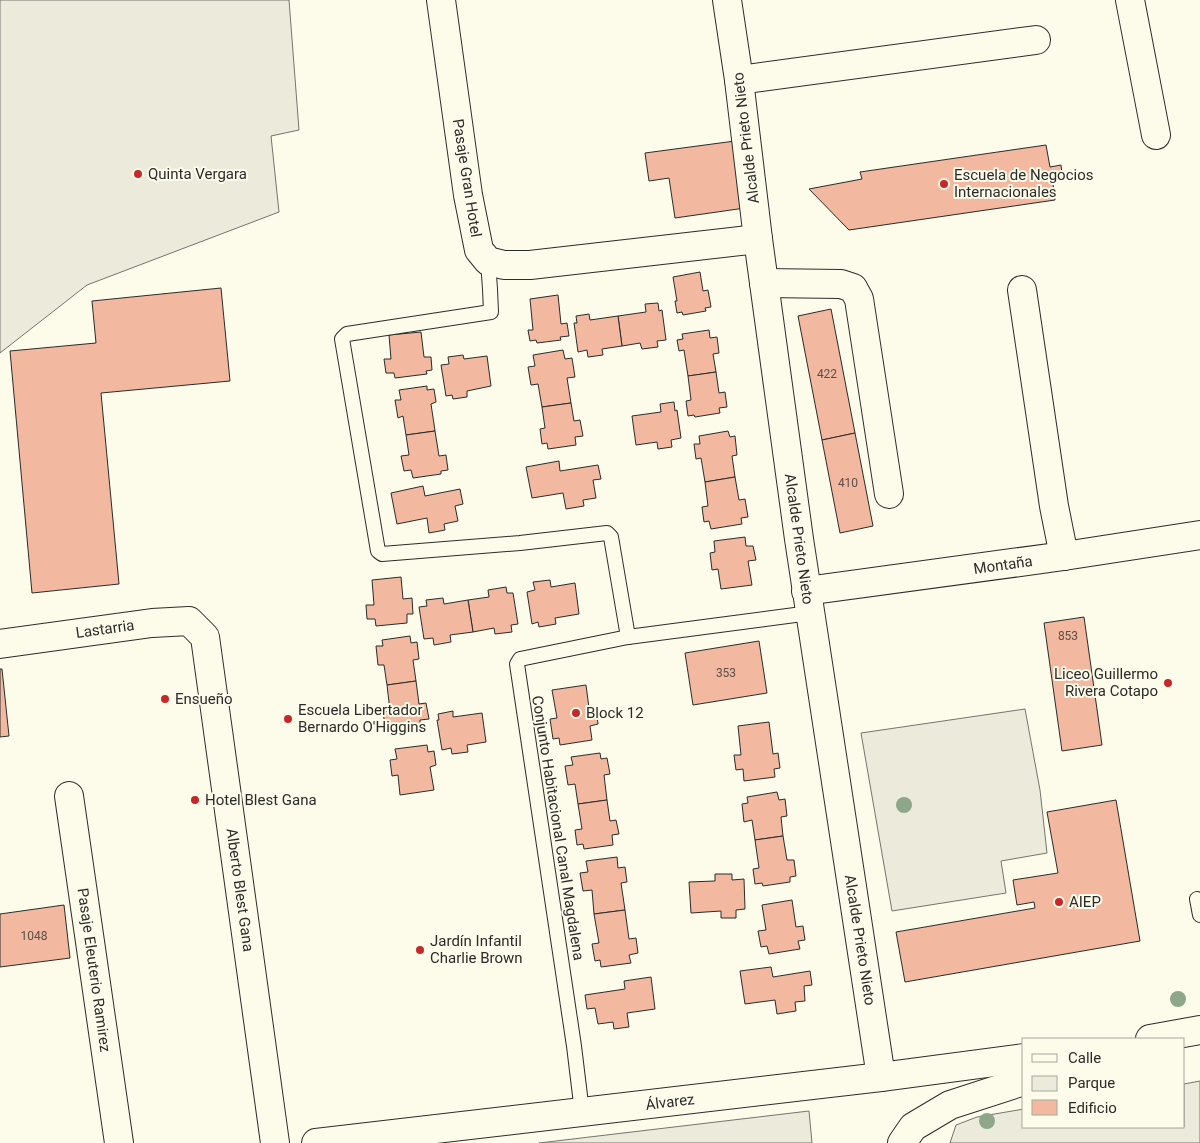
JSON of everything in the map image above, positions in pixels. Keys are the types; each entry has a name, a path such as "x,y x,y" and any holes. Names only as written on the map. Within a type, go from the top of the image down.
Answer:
{"street":[{"name":"Pasaje Gran Hotel","path":"441,0 468,194 479,250 488,261"},
{"name":"Alcalde Prieto Nieto","path":"727,0 808,602 881,1078"},
{"path":"1130,0 1156,135"},
{"path":"739,80 1036,40"},
{"path":"488,261 504,265 530,265 758,239"},
{"path":"764,283 841,284 853,288 859,299 889,494"},
{"path":"1022,290 1054,506 1064,556"},
{"name":"Montaña","path":"808,602 1064,556 1200,535"},
{"name":"Lastarria","path":"0,644 152,623 189,621 205,637"},
{"name":"Alberto Blest Gana","path":"205,637 275,1143"},
{"name":"Pasaje Eleuterio Ramirez","path":"69,796 119,1143"},
{"path":"1156,1038 1200,1030"},
{"name":"Álvarez","path":"316,1143 881,1078 1022,1058"},
{"path":"902,1143 913,1127 950,1105 1022,1081"}],"lane":[{"path":"488,261 491,312 347,334 342,339 378,551 382,554 607,534 610,537 628,638"},
{"name":"Conjunto Habitacional Canal Magdalena","path":"582,1112 574,1046 516,664 520,659 808,602"},
{"path":"1197,899 1200,915"}],"green space":[{"name":"Quinta Vergara","path":"0,0 289,0 299,130 271,136 279,212 87,285 0,353"},
{"path":"1025,709 1040,790 1047,853 1001,861 1006,893 892,911 861,733"},
{"path":"1200,1081 1200,1143 950,1143 956,1125 977,1117 1022,1109 1022,1128 1185,1128 1185,1084"},
{"path":"809,1111 812,1143 539,1143"}],"building":[{"path":"735,141 745,208 675,218 669,178 649,181 645,153"},
{"name":"Escuela de Negocios Internacionales","path":"1046,145 1050,167 1061,165 1062,174 1052,176 1055,200 849,230 809,189 862,179 860,172"},
{"path":"700,272 703,291 708,290 711,307 705,308 706,311 683,315 682,312 677,313 673,277"},
{"path":"221,288 230,381 101,393 119,584 32,593 10,351 96,343 92,301"},
{"path":"558,295 561,324 567,323 569,336 560,337 561,340 537,343 536,340 530,341 528,330 533,330 530,299"},
{"path":"658,303 659,311 662,310 666,340 657,341 658,347 642,349 640,343 622,346 618,316 646,312 645,304"},
{"path":"831,309 855,433 822,440 798,316"},
{"path":"589,314 590,320 618,316 622,346 602,349 603,355 588,357 587,350 578,352 574,323 577,323 576,316"},
{"path":"709,330 710,338 717,337 719,353 713,354 716,372 688,376 684,350 679,351 677,340 683,339 682,334"},
{"path":"421,332 424,357 431,357 432,370 426,371 427,374 395,378 394,373 386,373 384,359 391,359 389,335"},
{"path":"563,350 565,359 572,358 575,377 567,378 571,403 542,407 538,384 531,385 528,367 535,366 533,355"},
{"path":"463,355 464,359 487,356 491,386 467,391 467,397 453,399 452,395 446,396 441,365 449,364 448,357"},
{"path":"716,372 719,393 725,392 727,407 719,408 720,413 695,417 694,415 688,416 686,401 691,400 688,376"},
{"path":"427,386 427,390 434,389 436,402 431,404 435,431 406,435 403,416 398,418 395,400 401,400 399,390"},
{"path":"674,402 681,438 671,440 672,447 658,449 657,442 636,445 632,416 661,412 660,404"},
{"path":"571,403 574,421 580,420 583,436 575,437 576,445 548,449 547,443 542,444 540,429 545,428 542,407"},
{"path":"435,431 439,456 446,455 448,470 441,471 441,474 413,478 411,470 404,471 401,456 409,455 406,435"},
{"path":"728,431 730,437 735,436 737,455 732,456 735,477 705,482 701,458 696,459 694,444 700,444 699,436"},
{"path":"855,433 873,526 840,533 822,440"},
{"path":"559,461 560,471 598,465 601,479 593,480 596,498 583,500 584,506 566,509 563,493 532,498 526,467"},
{"path":"735,477 739,500 745,499 748,517 741,518 742,524 711,529 709,521 704,522 702,507 708,506 705,482"},
{"path":"423,486 425,496 460,489 463,504 455,506 458,521 444,524 445,530 429,533 427,518 397,524 391,493"},
{"path":"745,537 746,546 753,546 756,560 748,561 752,585 721,589 718,569 712,570 710,553 715,552 714,541"},
{"path":"401,577 403,599 412,598 413,614 407,614 407,623 376,626 375,619 367,619 366,605 374,605 372,580"},
{"path":"550,580 551,587 575,583 579,614 555,618 556,624 539,627 538,622 532,624 527,592 535,590 533,582"},
{"path":"506,587 507,593 513,593 518,624 511,625 512,632 495,634 494,628 473,632 468,600 489,597 488,590"},
{"path":"443,598 444,604 468,600 473,632 450,635 451,642 434,645 433,638 424,639 419,607 427,606 426,600"},
{"path":"1084,617 1102,745 1062,751 1044,623"},
{"path":"410,636 411,643 417,642 419,659 413,660 416,681 387,685 384,665 378,665 376,646 383,646 382,640"},
{"path":"759,641 767,693 693,705 685,653"},
{"path":"0,669 2,669 9,736 0,737"},
{"path":"416,681 419,704 426,703 429,719 420,720 420,726 392,730 392,725 385,726 383,712 390,711 387,685"},
{"name":"Block 12","path":"586,685 589,708 596,707 598,724 590,726 592,740 560,745 559,738 553,739 550,719 557,718 552,690"},
{"path":"453,711 453,717 482,713 486,742 467,745 468,752 452,754 451,748 442,750 437,720 439,720 438,714"},
{"path":"769,722 773,754 778,753 780,768 774,769 775,777 744,781 743,769 736,770 734,755 741,755 738,726"},
{"path":"427,745 428,752 434,751 436,765 430,767 434,790 400,795 398,775 392,776 390,760 397,759 395,749"},
{"path":"600,753 601,759 607,758 610,774 604,775 607,800 578,804 575,784 568,785 565,766 573,765 571,757"},
{"path":"777,792 779,800 785,799 787,816 781,817 783,836 755,840 752,820 744,822 742,804 748,803 747,797"},
{"path":"607,800 610,821 616,820 619,834 612,835 613,845 584,849 583,844 577,845 575,830 582,829 578,804"},
{"path":"1116,800 1140,941 905,982 896,932 1035,908 1034,902 1017,905 1013,880 1058,873 1047,812"},
{"path":"783,836 787,860 794,860 796,876 790,877 790,882 763,886 762,883 755,884 753,869 759,868 755,840"},
{"path":"617,857 618,868 625,867 627,882 621,883 625,910 594,914 592,890 583,891 580,873 588,872 586,861"},
{"path":"715,874 732,874 732,880 744,879 745,909 736,910 736,918 721,918 721,911 691,913 689,882 715,881"},
{"path":"792,900 796,927 803,926 805,940 798,941 800,949 769,954 767,946 761,947 758,931 766,930 762,905"},
{"path":"64,905 70,958 0,967 0,914"},
{"path":"625,910 629,939 636,938 638,953 629,955 631,963 601,967 600,960 595,961 592,944 599,943 594,914"},
{"path":"771,967 773,977 810,971 812,985 804,986 805,1001 795,1002 796,1011 777,1014 775,1000 745,1004 740,971"},
{"path":"651,977 655,1009 627,1013 629,1027 614,1029 613,1022 598,1024 595,1008 587,1009 585,995 625,989 624,981"}],"place":[{"name":"Quinta Vergara","path":"138,174"},
{"name":"Escuela de Negocios Internacionales","path":"944,184"},
{"name":"Liceo Guillermo Rivera Cotapo","path":"1168,683"},
{"name":"Ensueño","path":"165,699"},
{"name":"Block 12","path":"576,713"},
{"name":"Escuela Libertador Bernardo O'Higgins","path":"288,719"},
{"name":"Hotel Blest Gana","path":"195,800"},
{"name":"AIEP","path":"1059,902"},
{"name":"Jardín Infantil Charlie Brown","path":"420,950"}]}
